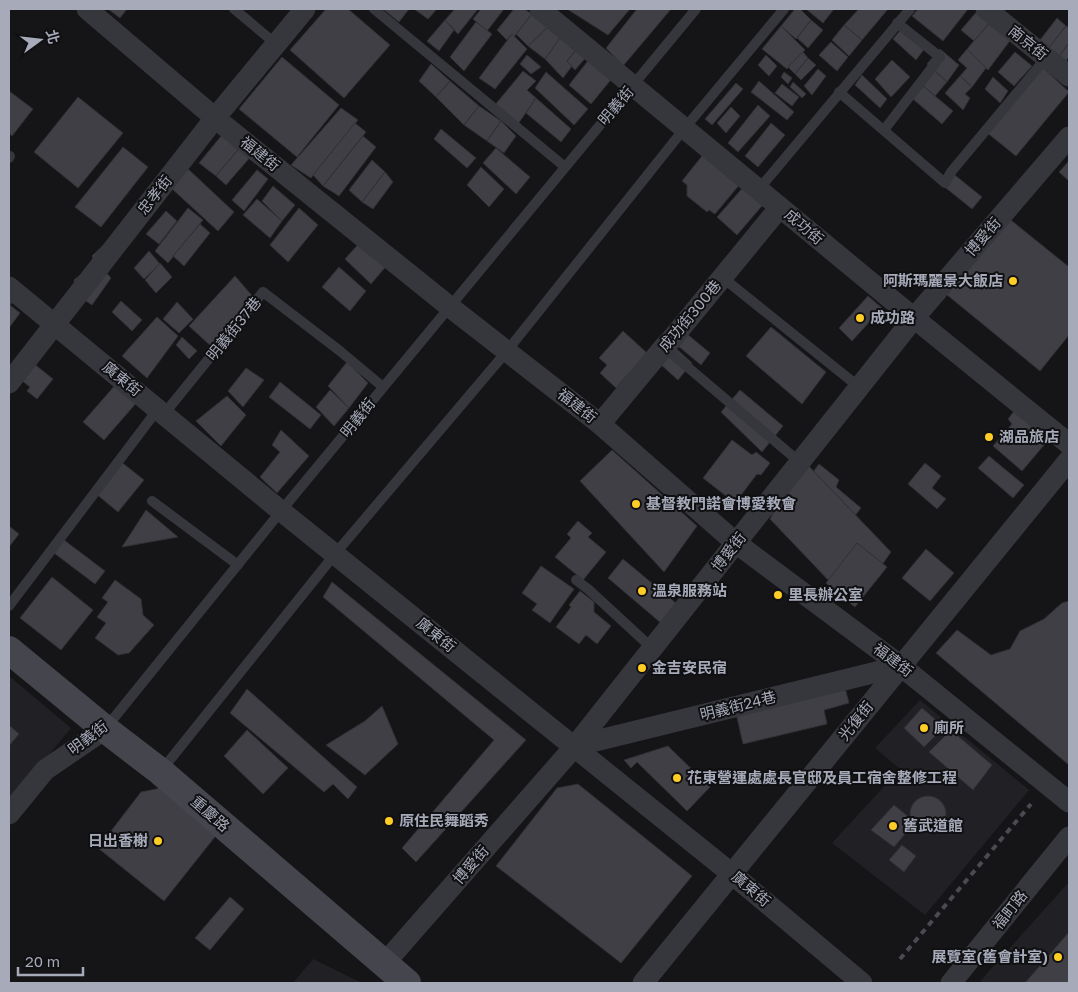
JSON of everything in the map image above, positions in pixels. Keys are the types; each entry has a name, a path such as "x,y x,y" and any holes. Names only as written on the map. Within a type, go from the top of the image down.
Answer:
{"street":[{"name":"福建街","path":"87,9 215,118 450,307 600,424 736,543 901,666 1069,802"},
{"name":"忠孝街","path":"9,383 215,118 305,9"},
{"name":"成功街","path":"540,9 1069,444"},
{"name":"南京街","path":"986,9 1069,76"},
{"name":"博愛街","path":"384,964 575,746 914,318 1069,137"},
{"name":"成功街300巷","path":"600,424 664,347 672,340 780,207"},
{"name":"廣東街","path":"9,287 281,511 732,874 862,983"},
{"name":"光復街","path":"644,983 1069,460"},
{"name":"重慶路","path":"9,650 105,729 161,772 407,983"},
{"name":"明義街24巷","path":"575,746 901,666"},
{"name":"明義街","path":"9,814 45,770 105,729"},
{"name":"福町路","path":"951,983 1069,837"}],"lane":[{"path":"234,9 276,44"},
{"path":"374,9 565,167"},
{"name":"明義街","path":"105,729 281,511 696,9"},
{"path":"161,772 335,554 507,351 684,129 784,9"},
{"path":"759,189 910,9"},
{"path":"884,130 940,57 897,23"},
{"path":"839,92 945,183 951,172 1046,58"},
{"path":"722,277 859,387"},
{"name":"明義街37巷","path":"161,411 263,292 340,351 383,387"},
{"path":"664,347 796,459 802,459"},
{"path":"9,606 161,411"},
{"path":"152,502 238,565"},
{"path":"576,580 588,588 653,649"}],"shaded area":[{"path":"9,676 71,728 9,803"},
{"path":"920,700 1029,790 925,915 832,843 900,769 875,748"},
{"path":"1069,882 1069,983 979,983 989,971"},
{"path":"313,959 362,983 293,983"}],"building":[{"path":"108,9 127,9 120,18"},
{"path":"326,9 348,9 390,45 344,98 290,50"},
{"path":"383,9 409,9 399,22"},
{"path":"414,9 437,9 428,19"},
{"path":"455,9 478,9 458,34 445,20"},
{"path":"481,9 504,9 487,31 473,19"},
{"path":"514,9 524,9 532,14 514,37 512,34 507,40 497,30"},
{"path":"567,9 630,9 608,35"},
{"path":"637,9 671,9 623,66 606,48"},
{"path":"795,9 800,9 811,20 796,39 781,26"},
{"path":"806,9 834,9 823,23"},
{"path":"859,9 888,9 862,40 844,25"},
{"path":"918,9 968,9 943,41 912,16"},
{"path":"979,9 992,20 974,41 961,30"},
{"path":"532,14 549,26 528,46 516,34"},
{"path":"1057,18 1066,26 1046,52 1037,44"},
{"path":"445,20 454,30 439,51 427,41"},
{"path":"811,20 823,30 808,48 797,38"},
{"path":"992,20 1012,38 988,70 967,49"},
{"path":"476,22 492,34 464,71 450,57"},
{"path":"906,24 928,44 916,60 893,39"},
{"path":"844,25 862,40 849,56 832,40"},
{"path":"549,26 562,36 545,59 528,46"},
{"path":"781,26 805,50 787,69 762,49"},
{"path":"1066,26 1069,28 1069,43 1058,58 1048,49"},
{"path":"512,34 527,49 495,89 479,78"},
{"path":"560,38 575,51 567,61 572,66 563,78 545,59"},
{"path":"831,42 848,57 837,71 819,55"},
{"path":"1069,43 1069,57 1064,63 1058,58"},
{"path":"579,47 588,55 575,70 567,61"},
{"path":"940,49 959,65 947,82 927,64"},
{"path":"967,49 986,68 972,87 960,76 967,68 958,60"},
{"path":"803,52 808,58 795,74 788,67"},
{"path":"1015,52 1032,66 1014,86 998,72"},
{"path":"527,55 541,67 531,74 520,64"},
{"path":"766,55 777,66 769,76 758,65"},
{"path":"282,57 339,105 297,157 239,109"},
{"path":"591,57 614,76 591,104 569,85"},
{"path":"808,58 816,65 801,80 795,74"},
{"path":"892,60 910,77 891,97 875,79"},
{"path":"431,64 450,81 436,97 419,81"},
{"path":"1040,65 1069,92 1016,156 985,131"},
{"path":"818,69 826,76 812,95 804,86"},
{"path":"934,70 947,82 935,96 923,86"},
{"path":"523,71 536,81 527,90 536,98 518,124 495,105"},
{"path":"546,72 588,109 574,125 535,88"},
{"path":"784,72 792,78 788,84 781,77"},
{"path":"862,75 887,99 880,108 855,85"},
{"path":"960,76 972,87 965,94 970,98 963,110 945,93"},
{"path":"993,77 1008,91 1000,103 985,89"},
{"path":"450,81 479,106 464,125 436,97"},
{"path":"759,81 794,112 787,120 751,92"},
{"path":"793,82 806,94 802,98 790,87"},
{"path":"736,83 743,89 712,125 705,119"},
{"path":"782,84 799,97 792,106 775,93"},
{"path":"923,86 953,111 942,124 913,99"},
{"path":"9,91 33,109 12,136 9,133"},
{"path":"78,97 123,133 78,188 34,152"},
{"path":"536,98 571,129 561,142 526,113"},
{"path":"758,105 770,116 738,152 728,143"},
{"path":"479,106 501,121 487,141 464,125"},
{"path":"731,107 740,116 726,133 717,123"},
{"path":"341,108 358,120 311,178 291,165"},
{"path":"501,121 516,136 504,153 487,141"},
{"path":"355,123 366,132 323,186 313,175"},
{"path":"771,123 785,135 758,167 745,156"},
{"path":"441,129 476,158 467,168 434,139"},
{"path":"222,135 238,150 216,176 199,163"},
{"path":"363,136 376,147 339,196 323,186"},
{"path":"242,145 252,155 226,185 216,176"},
{"path":"123,147 148,167 101,227 75,207"},
{"path":"496,148 530,177 516,194 483,163"},
{"path":"706,151 740,184 715,214 709,210 707,212 687,196 687,185 682,181"},
{"path":"372,160 385,172 362,202 349,190"},
{"path":"1069,161 1069,181 1059,172"},
{"path":"186,167 234,212 218,231 170,187"},
{"path":"481,167 504,189 489,207 467,185"},
{"path":"257,170 268,179 244,211 232,200"},
{"path":"385,172 393,182 373,209 362,202"},
{"path":"951,172 982,197 972,209 941,184"},
{"path":"747,183 767,200 737,235 717,217"},
{"path":"273,186 295,205 282,221 262,201"},
{"path":"257,199 282,221 270,238 243,215"},
{"path":"188,208 203,220 168,263 155,251"},
{"path":"299,208 318,225 288,262 270,245"},
{"path":"166,211 177,221 159,244 146,234"},
{"name":"阿斯瑪麗景大飯店","path":"1007,217 1069,267 1069,335 1040,371 946,294"},
{"path":"200,224 210,233 184,266 173,256"},
{"path":"110,239 104,270 111,278 92,305 77,295 74,280 95,263 92,256"},
{"path":"361,241 388,264 371,284 345,259"},
{"path":"149,251 160,264 144,279 134,268"},
{"path":"160,263 172,277 156,293 145,280"},
{"path":"339,267 366,291 350,311 322,287"},
{"path":"235,276 255,299 213,348 189,326"},
{"path":"9,288 18,295 10,305 20,313 9,328"},
{"name":"成功路","path":"868,296 882,308 852,341 839,328"},
{"path":"121,301 142,320 132,331 112,312"},
{"path":"177,302 193,319 179,333 163,319"},
{"path":"157,317 178,336 147,378 122,356"},
{"path":"771,327 826,372 802,404 746,356"},
{"path":"681,329 710,353 701,365 671,340"},
{"path":"623,331 647,353 616,388 600,373 607,365 599,358"},
{"path":"182,337 197,351 189,359 176,345"},
{"path":"673,346 692,363 678,380 658,362"},
{"path":"23,355 53,379 37,399 27,391 30,387 10,371"},
{"path":"347,362 368,383 349,408 328,386"},
{"path":"246,368 264,380 243,407 228,391"},
{"path":"280,382 321,415 310,429 269,397"},
{"path":"117,383 138,401 104,440 83,422"},
{"path":"330,390 349,408 334,426 316,407"},
{"path":"740,390 783,426 762,452 721,412"},
{"path":"227,396 246,415 221,446 196,421"},
{"path":"1018,406 1039,425 1044,445 1022,471 993,446 1012,424 1008,419"},
{"path":"281,430 309,456 277,493 260,477 280,452 272,445"},
{"path":"732,440 752,455 756,452 770,463 761,475 757,474 735,503 703,478"},
{"name":"基督教門諾會博愛教會","path":"612,450 697,526 664,572 580,481"},
{"path":"989,456 1024,485 1013,498 978,468"},
{"path":"796,459 813,472 819,464 839,480 836,487 861,508 823,556 759,505"},
{"path":"802,459 891,552 853,606 770,519"},
{"path":"120,461 144,480 118,512 95,493"},
{"path":"925,463 941,476 932,488 946,499 937,509 908,484"},
{"path":"146,510 178,537 122,547"},
{"path":"578,521 592,533 588,537 606,552 583,580 555,557 571,538 567,534"},
{"path":"9,526 19,534 9,547"},
{"path":"64,540 105,571 95,584 54,553"},
{"path":"857,543 887,567 855,607 826,583"},
{"path":"926,549 954,573 930,601 902,578"},
{"name":"溫泉服務站","path":"623,559 677,604 661,623 608,578"},
{"path":"541,566 574,589 550,623 532,610 537,604 522,593"},
{"path":"52,577 93,610 61,650 20,618"},
{"path":"115,580 141,599 143,615 154,625 129,653 118,655 95,638 106,623 97,617 108,602 102,598"},
{"path":"332,582 526,740 416,862 402,848 494,740 323,597"},
{"path":"580,591 594,602 594,612 611,626 597,644 586,635 579,644 556,627"},
{"path":"1069,601 1069,765 936,653 957,630 991,655 1010,649 1020,631 1044,619 1062,603"},
{"path":"842,676 849,703 824,710 827,724 743,744 736,713"},
{"path":"247,689 357,787 348,799 333,784 324,792 230,713"},
{"path":"382,706 398,744 365,775 326,745 365,721"},
{"name":"廁所","path":"922,708 944,727 924,747 904,728"},
{"path":"9,725 19,734 9,746"},
{"path":"247,730 288,768 263,794 224,756"},
{"path":"951,730 992,765 973,790 929,752"},
{"name":"花東營運處處長官邸及員工宿舍整修工程","path":"668,746 710,787 687,811 637,762 631,768 624,760"},
{"path":"578,784 692,876 621,963 496,866 557,788"},
{"name":"日出香榭","path":"161,788 218,833 164,901 98,848 141,792"},
{"path":"928,796 935,797 941,801 945,807 945,821 941,827 935,831 928,832 921,831 915,827 911,821 910,814 911,807 915,801 921,797"},
{"name":"舊武道館","path":"894,805 915,822 894,847 871,830"},
{"path":"902,845 916,856 904,872 889,860"},
{"path":"230,897 244,909 210,950 195,938"},
{"name":"展覽室(舊會計室)","path":"1069,932 1069,983 1025,983"}],"railway":[{"path":"900,959 1031,804"}],"place":[{"name":"阿斯瑪麗景大飯店","path":"1013,281"},
{"name":"成功路","path":"860,318"},
{"name":"湖品旅店","path":"989,437"},
{"name":"基督教門諾會博愛教會","path":"636,504"},
{"name":"溫泉服務站","path":"642,591"},
{"name":"里長辦公室","path":"778,595"},
{"name":"金吉安民宿","path":"642,668"},
{"name":"廁所","path":"924,728"},
{"name":"花東營運處處長官邸及員工宿舍整修工程","path":"677,778"},
{"name":"原住民舞蹈秀","path":"389,821"},
{"name":"舊武道館","path":"893,826"},
{"name":"日出香榭","path":"158,841"},
{"name":"展覽室(舊會計室)","path":"1058,957"}]}
